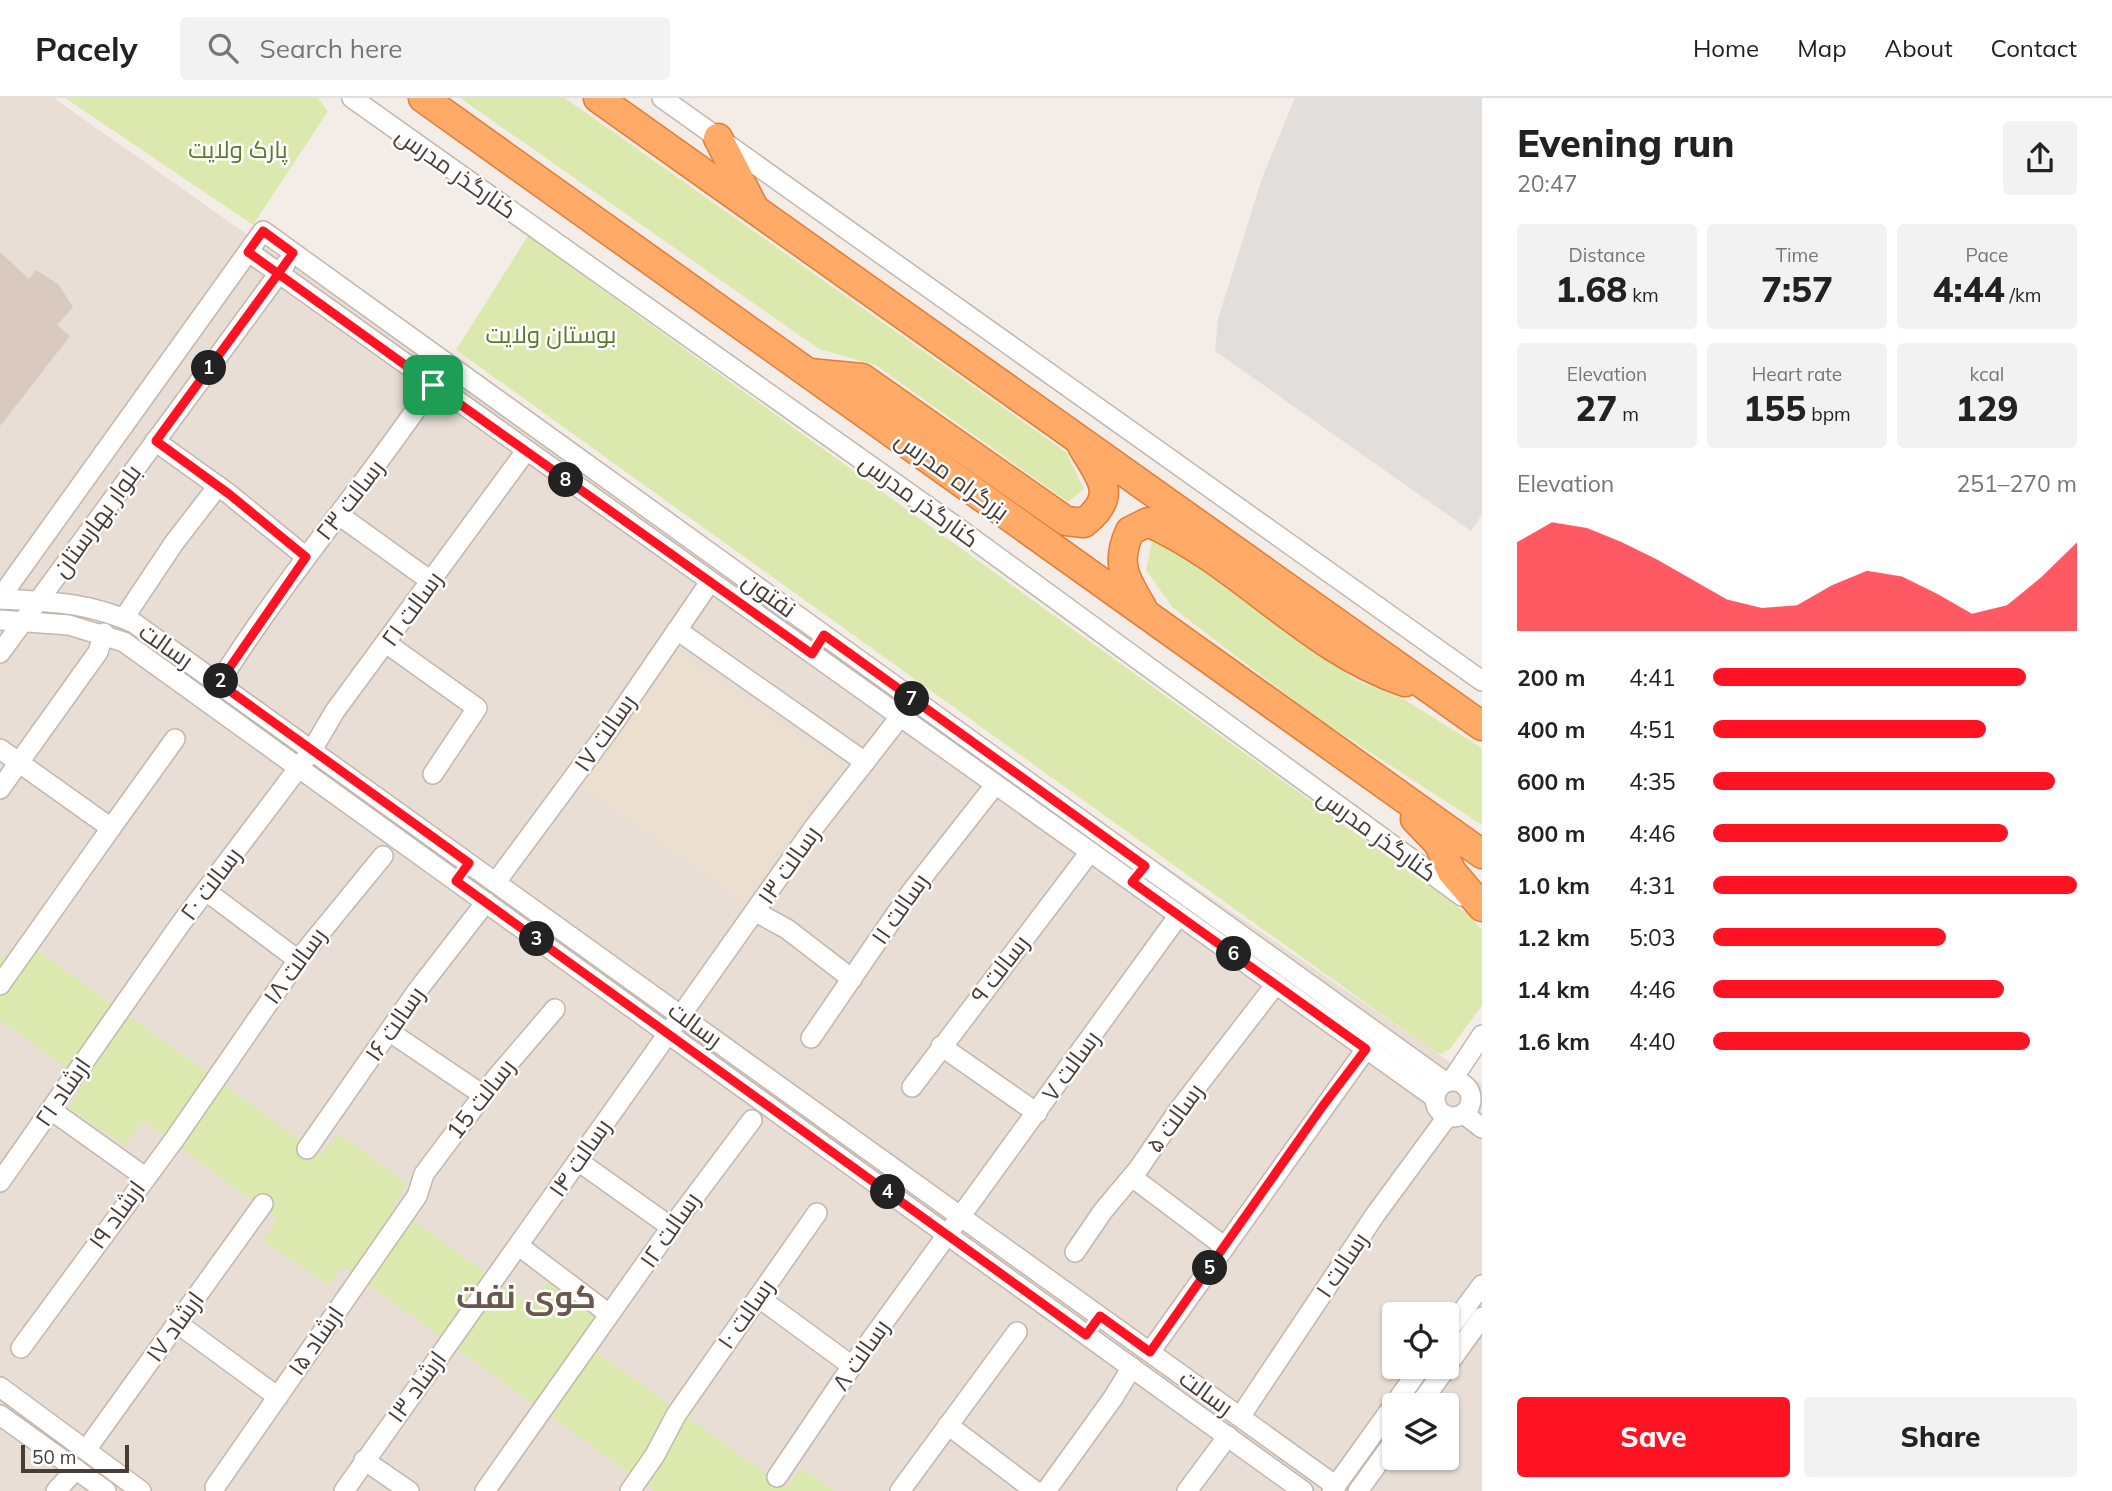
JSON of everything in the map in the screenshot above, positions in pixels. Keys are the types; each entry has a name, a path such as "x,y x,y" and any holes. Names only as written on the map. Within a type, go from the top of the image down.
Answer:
{"highway":[{"name":"بزرگراه مدرس","path":"423,98 1482,854"},
{"path":"598,98 1482,726"},
{"path":"718,138 756,211"},
{"path":"807,373 862,378 1066,521 1084,523 1101,510 1105,494 1098,474 1078,439"},
{"path":"1146,615 1124,576 1122,559 1130,531 1148,522 1185,539 1311,633 1369,670 1434,692"},
{"path":"1380,781 1438,843 1451,872 1482,908"}],"street":[{"name":"کنارگذر مدرس","path":"352,98 958,528 1482,908"},
{"path":"662,98 1482,681"},
{"name":"بلوار بهارستان","path":"0,599 263,231"},
{"name":"نفتون","path":"263,231 1145,866 1444,1086"},
{"name":"نفتون","path":"248,252 1366,1049 1444,1086"},
{"name":"بلوار بهارستان","path":"0,653 293,253"},
{"name":"رسالت ۲۳","path":"219,683 306,557 433,385"},
{"path":"156,441 218,486 306,557"},
{"name":"رسالت ۲۱","path":"299,767 335,712 526,451"},
{"path":"124,618 174,543 218,486"},
{"path":"339,515 432,582"},
{"name":"رسالت ۱۷","path":"496,882 604,738 710,582"},
{"name":"رسالت","path":"0,599 66,601 99,608 124,618 219,683 683,1016 1240,1417 1334,1488"},
{"name":"رسالت","path":"0,620 69,625 104,633 124,642 1303,1491"},
{"path":"677,630 865,762"},
{"path":"0,789 98,652 104,633"},
{"path":"812,654 824,635"},
{"path":"386,643 477,708 433,774"},
{"name":"رسالت ۱۳","path":"670,1035 756,912 900,717"},
{"path":"0,985 175,739"},
{"path":"0,749 113,826"},
{"name":"رسالت ٢٠","path":"125,1001 299,767"},
{"name":"رسالت ۱۱","path":"811,1038 918,884 995,785"},
{"name":"رسالت ۹","path":"912,1087 1090,852"},
{"name":"رسالت ۱۸","path":"215,1082 298,960 383,856"},
{"path":"456,881 469,863"},
{"path":"1132,882 1145,866"},
{"path":"206,891 298,960"},
{"name":"رسالت ۱۶","path":"307,1149 417,991 486,902"},
{"path":"756,912 788,929 852,979"},
{"name":"رسالت ۷","path":"948,1236 1179,915"},
{"name":"رسالت ۵","path":"1075,1252 1178,1111 1276,984"},
{"name":"ارشاد ۲۱","path":"0,1182 125,1001"},
{"name":"رسالت 15","path":"417,1196 424,1174 483,1095 555,1009"},
{"path":"390,1032 483,1095"},
{"path":"1469,1103 1437,1109 1444,1086 1482,1034"},
{"name":"رسالت ۱۴","path":"492,1284 670,1035"},
{"path":"941,1046 1037,1113"},
{"path":"1150,1352 1366,1049"},
{"name":"ارشاد ۱۹","path":"20,1348 215,1082"},
{"path":"1444,1086 1464,1084 1469,1103 1482,1128"},
{"name":"رسالت ۱","path":"1240,1417 1375,1215 1469,1103"},
{"path":"51,1110 145,1177"},
{"name":"رسالت ۱۲","path":"485,1491 671,1227 752,1120"},
{"path":"578,1161 671,1227"},
{"path":"1132,1177 1225,1247"},
{"name":"ارشاد ۱۵","path":"215,1487 417,1196"},
{"name":"ارشاد ۱۷","path":"86,1450 263,1204"},
{"name":"رسالت ۱۰","path":"629,1491 655,1455 676,1415 817,1213"},
{"name":"رسالت ۸","path":"777,1477 852,1366 948,1236"},
{"path":"519,1246 609,1314"},
{"name":"ارشاد ۱۳","path":"344,1491 492,1284"},
{"path":"1459,1316 1482,1285"},
{"path":"758,1297 852,1366"},
{"path":"1086,1335 1100,1316"},
{"path":"1459,1349 1482,1317"},
{"path":"177,1323 278,1396"},
{"path":"900,1491 1017,1332"},
{"path":"1046,1491 1132,1367"},
{"path":"1334,1488 1412,1379"},
{"path":"0,1387 138,1490"},
{"path":"0,1415 106,1491"},
{"path":"948,1425 1035,1491"},
{"path":"1187,1491 1228,1436"},
{"path":"1359,1491 1382,1458"},
{"path":"364,1460 409,1491"},
{"path":"56,1491 76,1469"}],"shaded area":[{"path":"0,98 54,98 272,252 1482,1084 1482,1491 0,1491"},
{"path":"1295,98 1482,98 1482,514 1471,531 1215,351 1218,319 1262,178"},
{"path":"676,651 841,767 743,901 579,783"}],"green space":[{"name":"پارک ولایت","path":"65,98 318,98 328,111 253,225"},
{"path":"460,98 565,98 1066,452 1084,489 1068,502 877,366 819,349"},
{"name":"بوستان ولایت","path":"528,236 1469,915 1482,930 1482,1005 1450,1049 1441,1054 1434,1051 1377,1011 456,350"},
{"path":"1152,542 1182,550 1357,681 1402,698 1482,748 1482,825 1316,717 1173,608 1146,570"},
{"path":"37,950 321,1155 338,1133 407,1184 393,1206 530,1305 549,1280 595,1318 580,1340 786,1488 802,1468 834,1491 654,1491 343,1266 329,1285 263,1241 277,1219 143,1120 125,1146 68,1107 85,1081 0,1020 0,956 21,970"}],"building":[{"path":"0,252 29,279 36,270 58,284 73,307 57,325 70,336 0,426"}],"district":[{"name":"کوی نفت","path":"526,1297"}],"route":[{"path":"433,385 278,274 248,252 263,231 293,253 278,274 156,441 229,494 306,557 219,683 469,863 456,881 948,1236 1086,1335 1100,1316 1150,1352 1295,1144 1366,1049 1132,882 1145,866 824,635 812,654 433,385"}]}
